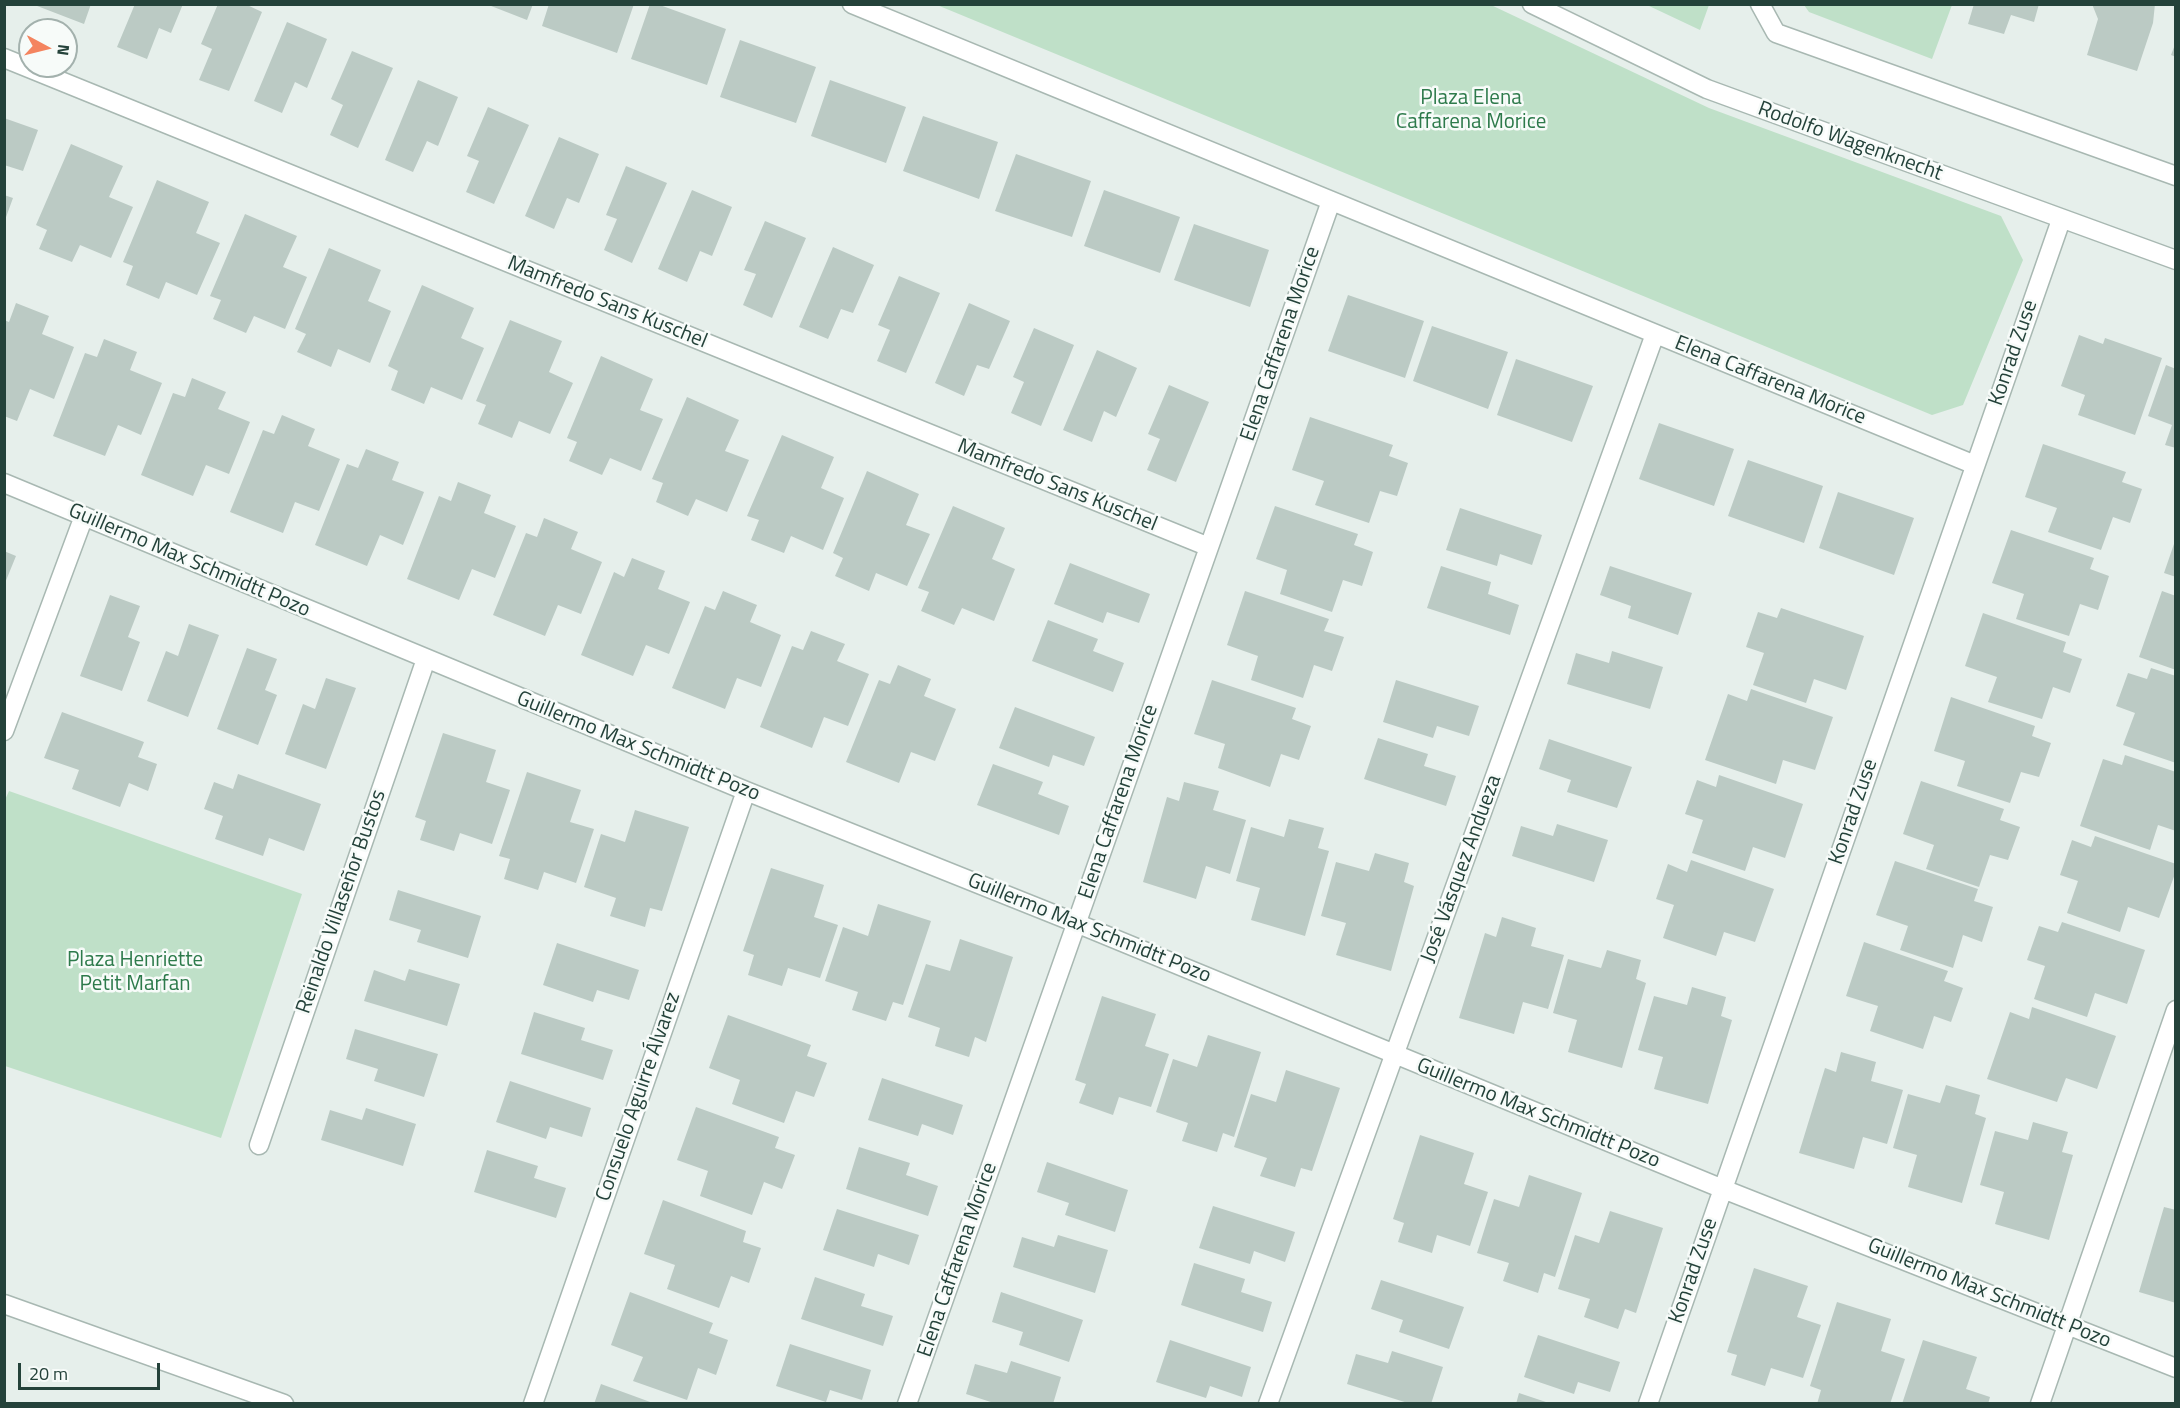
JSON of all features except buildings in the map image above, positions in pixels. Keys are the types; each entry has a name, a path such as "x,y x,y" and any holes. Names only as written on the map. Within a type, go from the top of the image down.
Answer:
{"street":[{"name":"Elena Caffarena Morice","path":"852,4 1975,465"},
{"name":"Rodolfo Wagenknecht","path":"1532,4 1707,89 2175,260"},
{"path":"1760,4 1776,33 2175,176"},
{"name":"Mamfredo Sans Kuschel","path":"4,58 1209,547"},
{"name":"Elena Caffarena Morice","path":"907,1404 1331,201"},
{"name":"Konrad Zuse","path":"1648,1404 2061,220"},
{"name":"José Vásquez Andueza","path":"1268,1404 1655,334"},
{"name":"Guillermo Max Schmidtt Pozo","path":"4,483 746,791 1076,923 1723,1189 2175,1368"},
{"path":"4,731 84,516"},
{"name":"Reinaldo Villaseñor Bustos","path":"259,1145 426,659"},
{"name":"Consuelo Aguirre Álvarez","path":"532,1404 746,791"},
{"path":"2040,1404 2175,1010"},
{"path":"4,1304 284,1404"}],"green space":[{"name":"Plaza Elena Caffarena Morice","path":"937,5 1491,5 1709,108 2001,216 2023,260 1963,405 1932,415"},
{"path":"1647,5 1709,5 1700,30"},
{"path":"1804,5 1952,5 1932,59 1809,12"},
{"name":"Plaza Henriette Petit Marfan","path":"9,791 302,894 221,1138 5,1066 4,802"}]}
